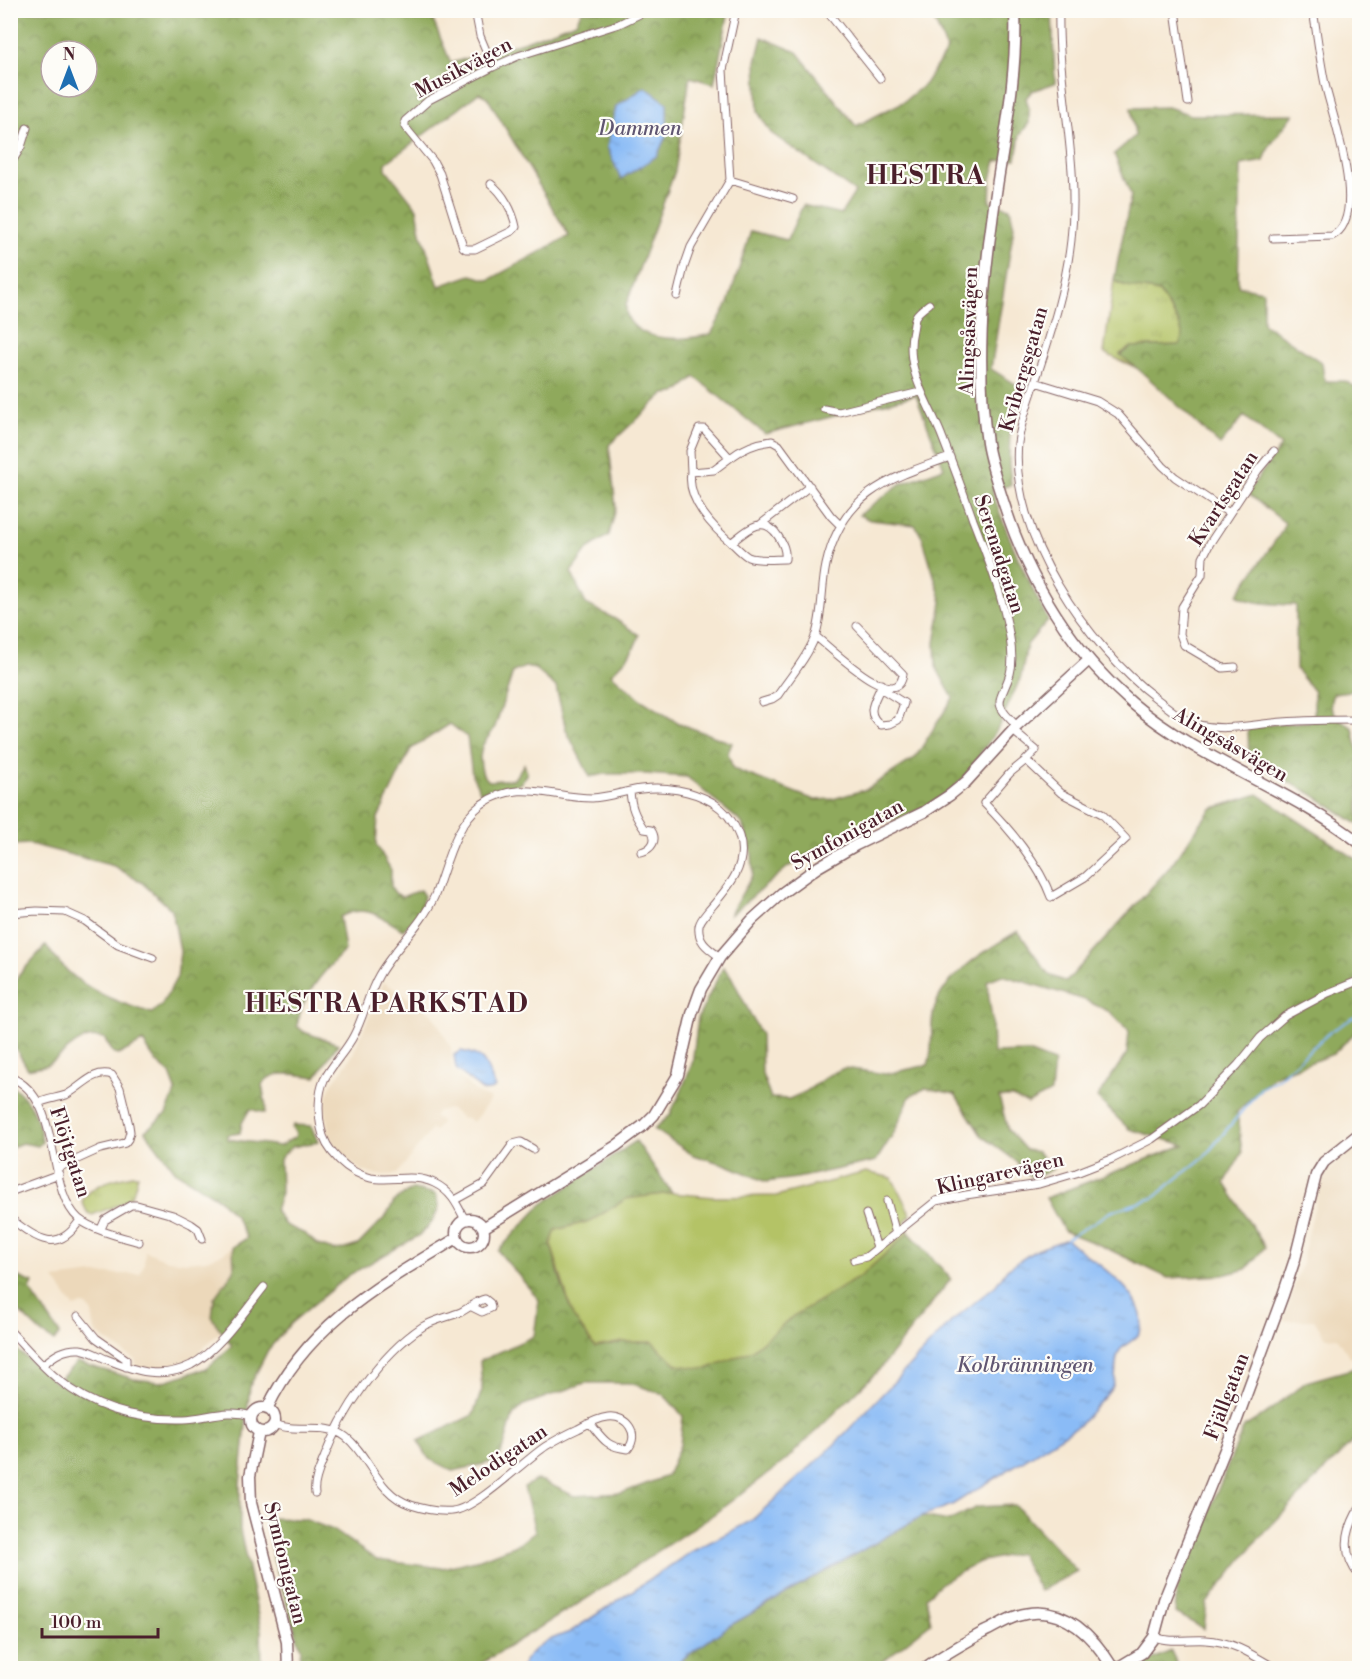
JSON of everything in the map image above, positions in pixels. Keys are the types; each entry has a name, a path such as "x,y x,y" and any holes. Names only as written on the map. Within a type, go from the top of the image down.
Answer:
{"street":[{"path":"492,10 476,12 480,36 493,67"},
{"name":"Musikvägen","path":"491,184 499,190 516,227 475,249 466,249 463,247 440,174 433,161 405,127 405,121 429,100 493,67 518,56 619,24 648,10"},
{"path":"677,296 691,247 730,180 723,70 736,10"},
{"path":"826,10 880,78"},
{"name":"Alingsåsvägen","path":"1015,10 1013,77 992,222 981,343 983,410 987,445 1013,531 1051,607 1089,660 1131,702 1166,728 1324,818 1359,843"},
{"name":"Kvibergsgatan","path":"1059,10 1060,62 1072,172 1073,211 1065,280 1020,426 1018,478 1024,512 1030,528 1064,594 1089,630 1123,669 1150,694 1183,718 1202,725 1220,727 1359,720"},
{"path":"1175,10 1188,102"},
{"path":"1273,238 1327,237 1337,234 1349,217 1349,180 1344,144 1325,83 1313,10"},
{"path":"10,165 21,147 27,128"},
{"path":"730,180 793,199"},
{"name":"Serenadgatan","path":"929,304 916,316 911,337 912,363 920,392 950,457 993,573 1010,638 1012,660 1010,674 999,701 1015,728"},
{"path":"1035,382 1097,401 1118,414 1174,477 1229,513"},
{"path":"824,409 839,412 920,392"},
{"path":"730,458 704,429 699,429 690,451 689,482 702,512 712,525 747,556 755,559 785,559 785,547 775,531 766,524 761,524"},
{"path":"691,472 714,470 742,449 772,441 779,445 840,525"},
{"name":"Kvartsgatan","path":"1235,667 1223,668 1184,645 1179,634 1182,608 1202,575 1203,557 1210,543 1258,470 1274,451"},
{"path":"762,702 778,695 810,648 815,636 827,564 840,525 854,507 876,489 900,475 950,457"},
{"path":"731,543 750,528 761,524 810,486"},
{"path":"857,626 903,674 903,682 898,686 881,686"},
{"path":"815,636 848,665 881,686 904,703 898,720 890,724 881,725 871,713 881,686"},
{"name":"Symfonigatan","path":"483,1228 616,1146 654,1115 678,1074 696,1001 720,957 752,920 803,877 856,845 924,812 945,799 966,782 1015,728 1089,660"},
{"path":"1015,728 1036,750 998,785 984,803 1015,838 1033,864 1051,897 1085,877 1126,839 1102,814 1061,793 1026,760"},
{"path":"465,1220 455,1200 442,1187 429,1181 410,1177 371,1178 339,1159 325,1142 321,1130 319,1104 324,1081 356,1031 379,975 427,911 457,838 471,814 491,800 507,793 527,789 588,798 656,788 688,792 714,803 732,821 741,841 740,864 733,882 703,918 699,927 703,944 720,957"},
{"path":"630,791 631,805 635,815 644,829 651,830 655,836 649,850 641,852"},
{"path":"10,913 65,912 85,921 118,945 153,958"},
{"name":"Klingarevägen","path":"854,1260 866,1257 936,1202 1039,1184 1067,1176 1112,1159 1152,1139 1199,1105 1238,1065 1260,1038 1285,1016 1328,993 1359,980"},
{"path":"10,1192 100,1149 125,1143 128,1139 130,1132 120,1088 112,1075 99,1074 64,1096 38,1103"},
{"name":"Flöjtgatan","path":"10,1077 27,1088 38,1103 45,1118 67,1202 80,1220 139,1242"},
{"name":"Fjällgatan","path":"925,1668 958,1646 1003,1622 1018,1616 1045,1613 1065,1618 1084,1630 1115,1668 1142,1653 1154,1637 1164,1600 1235,1425 1283,1295 1295,1259 1316,1175 1324,1162 1359,1133"},
{"path":"455,1200 484,1185 513,1144 521,1142 533,1149"},
{"path":"887,1201 896,1234"},
{"path":"100,1229 105,1220 131,1205 137,1205 173,1215 191,1224 198,1229 202,1239"},
{"path":"866,1214 877,1248"},
{"path":"11,1219 44,1240 55,1241 72,1232 80,1220"},
{"path":"465,1220 475,1220 483,1228 482,1240 474,1246 464,1245 457,1238 457,1227 465,1220"},
{"path":"267,1409 290,1369 325,1329 359,1299 386,1280 457,1238"},
{"path":"43,1365 54,1355 81,1349 139,1372 157,1374 175,1371 191,1365 215,1346 264,1287"},
{"path":"315,1493 314,1488 335,1431 363,1388 406,1340 424,1326 472,1307"},
{"path":"78,1316 96,1338 126,1359 126,1367"},
{"path":"10,1331 58,1380 104,1407 133,1415 168,1419 186,1419 230,1412 251,1416"},
{"path":"258,1409 267,1409 274,1415 274,1424 268,1431 259,1432 252,1426 251,1416 258,1409"},
{"name":"Melodigatan","path":"335,1431 345,1436 387,1490 409,1505 430,1510 454,1511 492,1489 546,1446 590,1423 606,1417 615,1417 624,1421 632,1428 634,1436 632,1444 628,1449 612,1447 604,1441 590,1423"},
{"path":"274,1424 290,1428 335,1431"},
{"name":"Symfonigatan","path":"259,1432 250,1476 251,1503 287,1642 288,1668"},
{"path":"1359,1507 1349,1526 1346,1545 1351,1566 1359,1577"},
{"path":"1154,1637 1170,1641 1208,1640 1226,1643 1244,1649 1275,1668"}],"shaded area":[{"path":"384,982 432,1013 451,1047 453,1070 477,1093 491,1099 473,1122 462,1118 451,1109 438,1111 434,1116 442,1122 435,1131 432,1129 397,1174 384,1175 361,1170 340,1154 329,1134 325,1106 330,1087 352,1056"},
{"path":"1359,1143 1359,1358 1349,1356 1337,1337 1326,1338 1314,1320 1283,1321 1301,1265 1320,1185 1327,1172"},
{"path":"233,1247 234,1271 214,1298 212,1318 221,1331 196,1355 166,1369 136,1367 135,1360 95,1332 92,1312 87,1306 74,1307 54,1279 94,1274 140,1274 145,1251 168,1260 186,1262 206,1260"}],"green space":[{"path":"11,11 429,11 451,63 526,41 576,22 582,11 729,11 714,84 690,77 675,171 626,305 628,318 644,332 666,338 690,338 711,334 728,303 751,231 787,240 803,205 841,214 855,192 771,133 758,112 756,61 762,37 797,52 856,126 903,102 925,84 947,50 930,11 1052,11 1055,83 1032,91 1026,98 1029,123 1020,135 1016,159 996,161 991,179 990,202 1010,208 1014,227 991,369 1025,390 1010,428 1011,485 992,490 1017,556 1048,620 1027,645 1021,677 997,730 965,776 951,790 927,806 899,819 875,818 822,845 788,867 729,916 753,874 752,854 742,823 687,777 605,774 590,777 566,730 556,687 535,669 525,667 513,672 495,727 482,746 480,757 483,775 489,781 514,779 524,764 527,773 521,783 494,792 481,793 472,775 467,737 450,724 411,749 378,818 376,844 391,870 391,887 402,897 420,890 424,896 418,915 403,930 373,913 358,911 340,917 345,950 321,976 309,994 297,1026 304,1032 338,1044 316,1077 279,1074 266,1080 262,1085 265,1113 250,1109 242,1123 240,1133 227,1135 227,1139 280,1146 295,1137 296,1133 292,1128 294,1125 311,1126 318,1142 292,1147 280,1160 281,1193 275,1210 285,1225 305,1234 318,1245 333,1250 358,1245 386,1216 395,1200 413,1189 436,1194 439,1208 432,1222 420,1235 349,1275 291,1323 268,1350 250,1386 240,1484 240,1530 261,1630 262,1668 11,1668 10,1344 56,1383 77,1362 134,1379 161,1382 207,1368 232,1346 212,1318 214,1298 234,1271 233,1247 247,1238 235,1216 219,1199 176,1172 145,1131 166,1114 176,1090 170,1074 157,1063 143,1042 118,1055 114,1054 104,1038 94,1037 79,1041 47,1065 28,1069 14,1046 16,1030 11,990 19,975 46,945 67,971 79,981 121,1003 152,1013 162,1004 177,977 180,951 172,910 141,882 114,866 30,844 11,845","holes":["479,93 487,97 569,236 489,280 471,275 439,286 421,232 417,208 386,169 386,163","695,377 765,434 916,395 944,468 900,484 859,515 870,520 915,525 923,539 942,602 935,643 936,667 953,698 915,758 867,789 833,799 815,800 733,769 728,753 732,743 678,723 640,699 611,674 631,652 639,635 586,604 571,572 588,549 609,535 616,508 609,445 664,394 676,393"]},
{"path":"1168,107 1191,115 1294,114 1269,147 1264,161 1241,165 1238,286 1263,291 1263,323 1322,363 1326,381 1345,381 1359,389 1359,690 1334,693 1331,705 1335,714 1353,728 1359,755 1359,825 1312,794 1249,761 1248,727 1314,721 1314,692 1296,669 1296,605 1258,602 1237,595 1280,534 1285,523 1247,493 1281,446 1244,416 1220,445 1120,355 1131,347 1179,345 1183,336 1178,321 1159,292 1131,287 1114,280 1131,195 1114,154 1135,136 1131,108"},
{"path":"1114,280 1131,287 1159,292 1184,336 1180,345 1131,347 1120,354 1141,370 1104,353"},
{"path":"1258,794 1359,861 1359,1029 1333,1054 1274,1076 1237,1112 1242,1153 1225,1183 1265,1247 1246,1269 1223,1275 1168,1278 1102,1246 1064,1231 1046,1198 1184,1145 1129,1129 1097,1098 1127,1053 1129,1031 1110,1012 1085,1000 1002,975 987,981 993,1053 1028,1052 1054,1062 1051,1092 1028,1104 1012,1097 999,1097 1008,1130 1026,1150 1038,1152 1053,1169 1034,1178 1021,1171 1017,1162 981,1135 955,1094 926,1088 910,1096 895,1131 876,1161 797,1178 766,1182 727,1165 693,1155 654,1129 669,1116 680,1094 692,1064 698,1018 723,967 731,976 761,1035 762,1074 771,1098 789,1099 844,1068 886,1074 928,1065 932,1019 936,1004 950,981 960,971 1018,931 1049,975 1066,982 1168,869 1211,809"},
{"path":"11,1085 23,1096 36,1118 42,1142 38,1146 22,1143 12,1147 11,1150"},
{"path":"636,1141 672,1193 626,1199 591,1221 556,1230 551,1244 573,1316 595,1347 623,1342 652,1342 678,1365 751,1351 793,1316 861,1276 909,1232 951,1279 878,1371 785,1461 714,1514 589,1597 474,1668 298,1668 301,1649 272,1555 268,1518 304,1519 333,1530 377,1560 442,1568 480,1559 519,1544 535,1531 524,1487 536,1480 574,1496 622,1493 667,1476 680,1445 683,1416 663,1394 630,1383 585,1383 524,1405 513,1416 497,1461 453,1471 429,1459 418,1441 473,1415 482,1390 480,1361 534,1336 539,1300 498,1251 541,1205"},
{"path":"866,1172 892,1178 911,1215 905,1221 909,1232 861,1276 793,1316 751,1351 706,1369 678,1365 652,1342 623,1342 595,1347 573,1316 551,1244 556,1230 591,1221 626,1199 672,1193 713,1197 776,1196"},
{"path":"138,1175 133,1193 129,1198 92,1215 87,1212 82,1201 92,1190 111,1180"},
{"path":"11,1274 33,1283 30,1290 60,1334 54,1341 41,1333 11,1304"},
{"path":"1359,1367 1359,1435 1259,1538 1207,1603 1204,1629 1175,1613 1177,1588 1244,1427 1264,1415 1306,1382"},
{"path":"1015,1505 1077,1571 1040,1591 1019,1553 979,1562 944,1581 926,1597 931,1623 874,1668 670,1668 729,1626 922,1516 949,1521 977,1507"},
{"path":"1171,1651 1179,1668 1141,1668 1151,1660"}],"water":[{"name":"Dammen","path":"645,87 667,103 667,134 657,156 621,179 607,147 616,107"},
{"path":"461,1051 481,1058 495,1087 493,1089 483,1091 456,1069 454,1055"},
{"name":"Kolbränningen","path":"1067,1239 1104,1268 1129,1292 1142,1318 1138,1335 1118,1354 1113,1386 1080,1425 952,1505 922,1516 729,1626 670,1668 521,1668 530,1654 541,1644 570,1632 691,1552 751,1521 831,1448 952,1321 996,1285 1007,1269 1036,1250"}],"waterway":[{"path":"1067,1239 1110,1212 1153,1198 1205,1156 1261,1088 1279,1078 1331,1031 1360,1014"}],"district":[{"name":"HESTRA","path":"926,175"},
{"name":"HESTRA PARKSTAD","path":"387,1003"}]}
